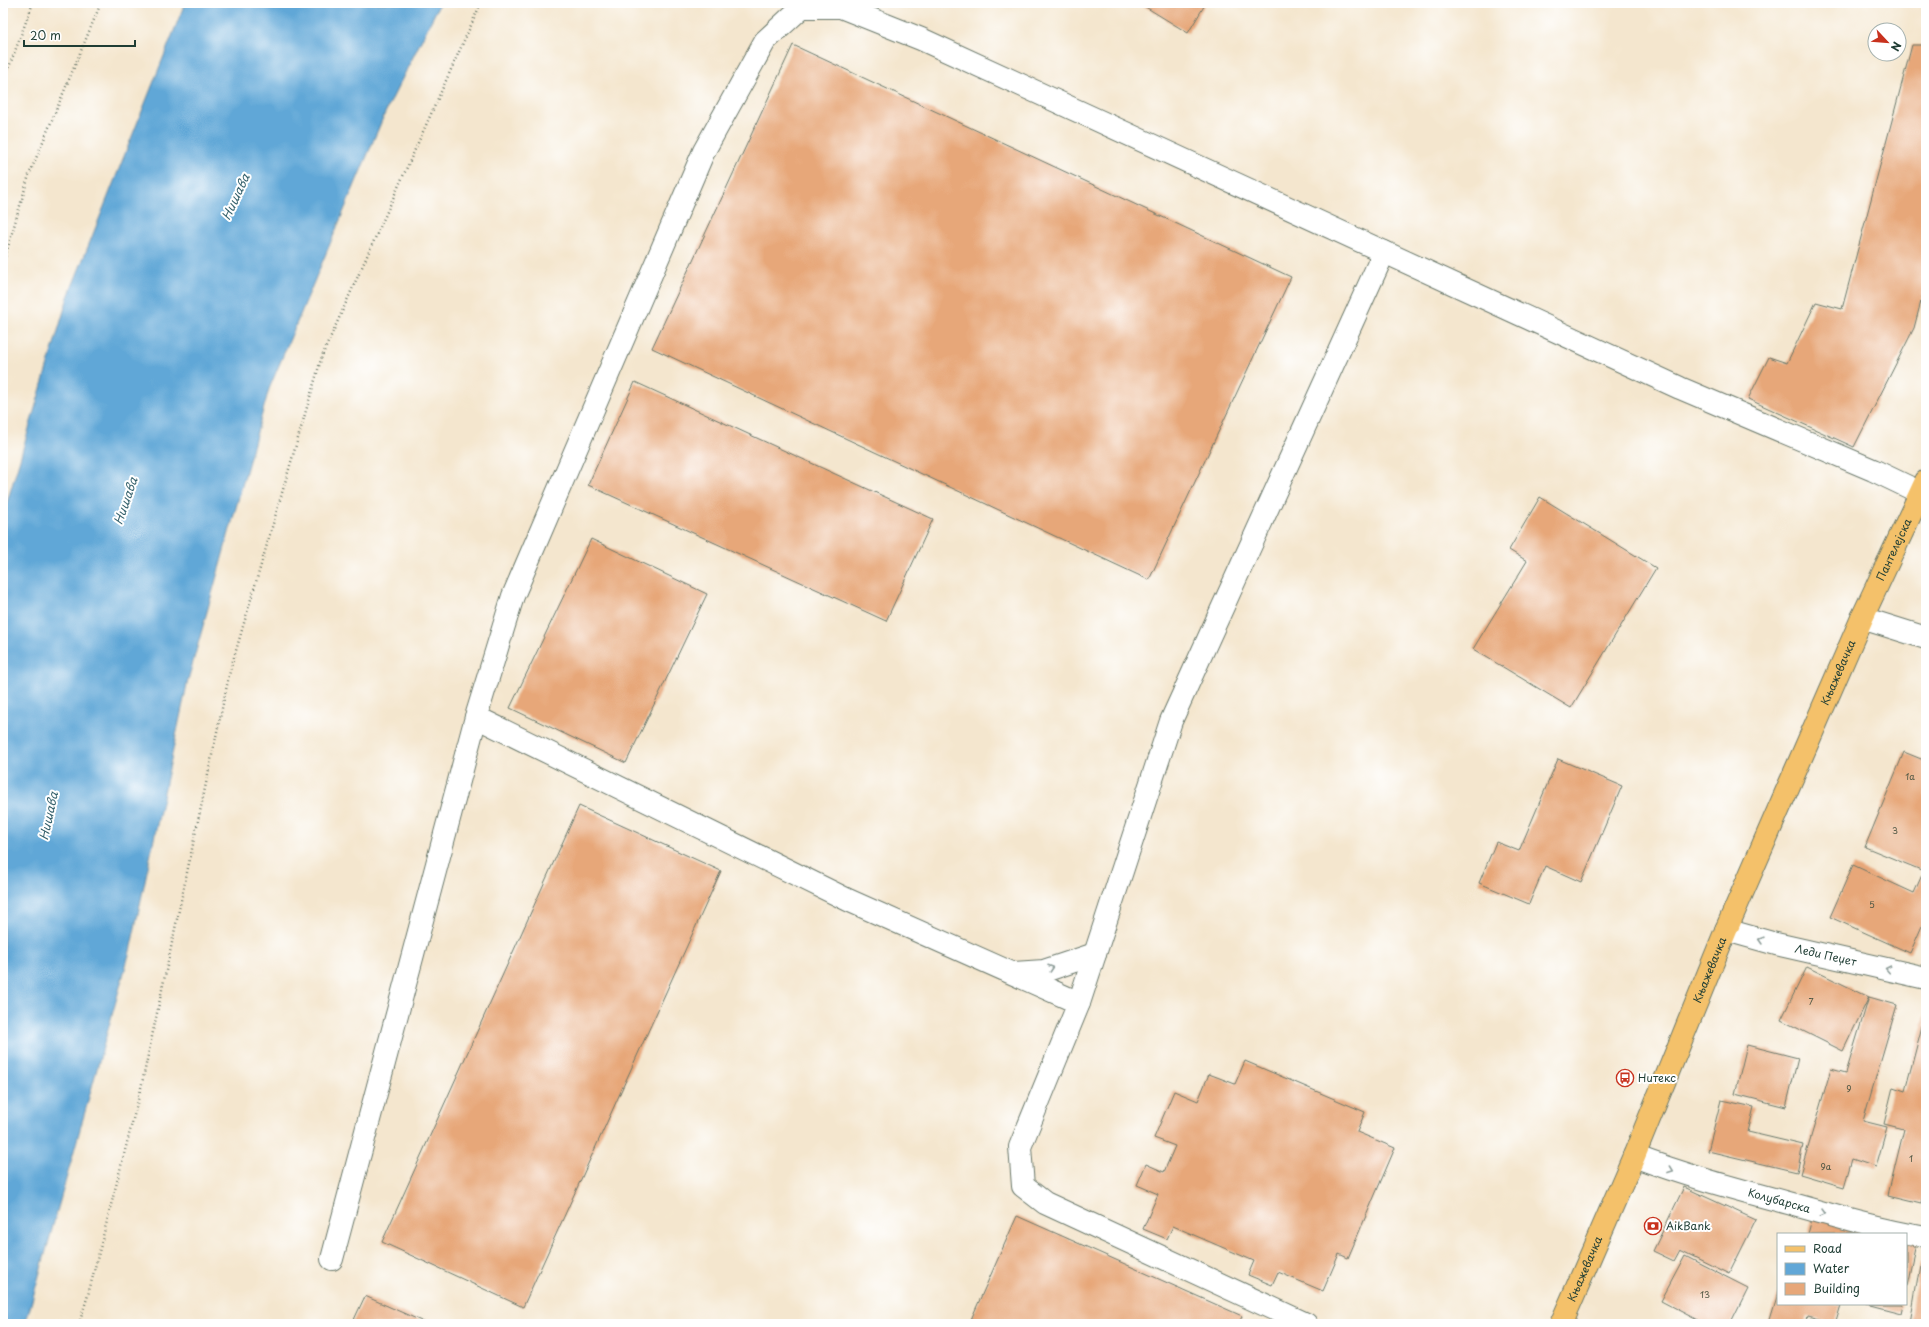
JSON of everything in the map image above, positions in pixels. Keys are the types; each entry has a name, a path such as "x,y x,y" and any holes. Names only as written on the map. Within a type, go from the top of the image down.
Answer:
{"main road":[{"name":"Пантелејска","path":"1862,618 1923,487"},
{"name":"Књажевачка","path":"1561,1324 1634,1156 1726,930 1862,618"}],"street":[{"path":"332,1260 476,718 513,596 704,152 765,41 802,7 841,7 921,39 1680,388 1873,470 1923,487"},
{"path":"1306,1324 1045,1203 1023,1186 1020,1147 1079,1003 1171,721 1384,252"},
{"path":"1862,618 1926,638"},
{"path":"476,718 848,900 1079,1003"},
{"name":"Леди Пеџет","path":"1726,930 1776,944 1926,978"},
{"path":"1013,973 1044,970 1095,954"},
{"name":"Колубарска","path":"1634,1156 1676,1172 1883,1230 1901,1233"},
{"name":"Колубарска","path":"1907,1234 1926,1237"}],"path":[{"path":"3,83 33,3"},
{"path":"3,264 29,175 101,3"},
{"path":"79,1324 141,1088 230,671 322,356 481,3"}],"water":[{"name":"Нишава","path":"185,3 440,3 385,113 269,389 188,680 130,951 28,1315 24,1324 3,1324 3,516 68,297"}],"building":[{"path":"1139,3 1206,3 1188,33"},
{"path":"793,45 1291,277 1149,580 652,348"},
{"path":"1912,45 1926,45 1926,282 1914,328 1854,447 1748,399 1769,357 1787,363 1816,302 1842,309"},
{"path":"635,382 933,519 886,621 588,485"},
{"path":"1540,497 1656,568 1571,708 1473,649 1527,561 1509,550"},
{"path":"591,539 707,594 626,763 510,708"},
{"path":"1904,752 1926,761 1926,872 1865,847"},
{"path":"1558,759 1622,786 1581,882 1545,866 1529,904 1479,883 1496,842 1519,851"},
{"path":"579,806 721,871 523,1307 382,1242"},
{"path":"1853,865 1914,893 1922,875 1926,877 1926,917 1910,953 1830,917"},
{"path":"1807,967 1869,997 1843,1051 1781,1020"},
{"path":"1869,997 1897,1005 1863,1121 1887,1127 1876,1167 1852,1159 1844,1187 1800,1174 1831,1069 1846,1073"},
{"path":"1926,1011 1926,1184 1921,1203 1888,1195 1904,1129 1884,1124 1893,1087 1905,1091"},
{"path":"1747,1045 1798,1058 1786,1107 1735,1094"},
{"path":"1245,1061 1365,1112 1357,1132 1395,1148 1348,1258 1339,1254 1323,1291 1278,1272 1272,1285 1248,1275 1254,1261 1173,1226 1167,1239 1143,1229 1158,1194 1137,1185 1146,1164 1164,1172 1175,1146 1154,1138 1174,1091 1198,1101 1209,1074 1235,1084"},
{"path":"1721,1100 1754,1107 1748,1132 1803,1145 1797,1172 1708,1151"},
{"path":"1684,1187 1756,1220 1729,1274 1680,1250 1674,1261 1653,1251"},
{"path":"1813,1215 1863,1233 1808,1233"},
{"path":"1017,1216 1242,1316 1239,1324 969,1324"},
{"path":"1907,1237 1917,1239 1907,1285"},
{"path":"1685,1256 1748,1288 1730,1324 1705,1324 1661,1301"},
{"path":"1920,1264 1926,1264 1926,1324 1910,1324"},
{"path":"1777,1294 1777,1305 1841,1305 1835,1324 1807,1317 1805,1324 1768,1324"},
{"path":"365,1296 428,1324 352,1324"},
{"path":"1869,1305 1902,1305 1900,1313"}],"place":[{"name":"Нитекс","path":"1625,1078"},
{"name":"AikBank","path":"1653,1226"}]}
